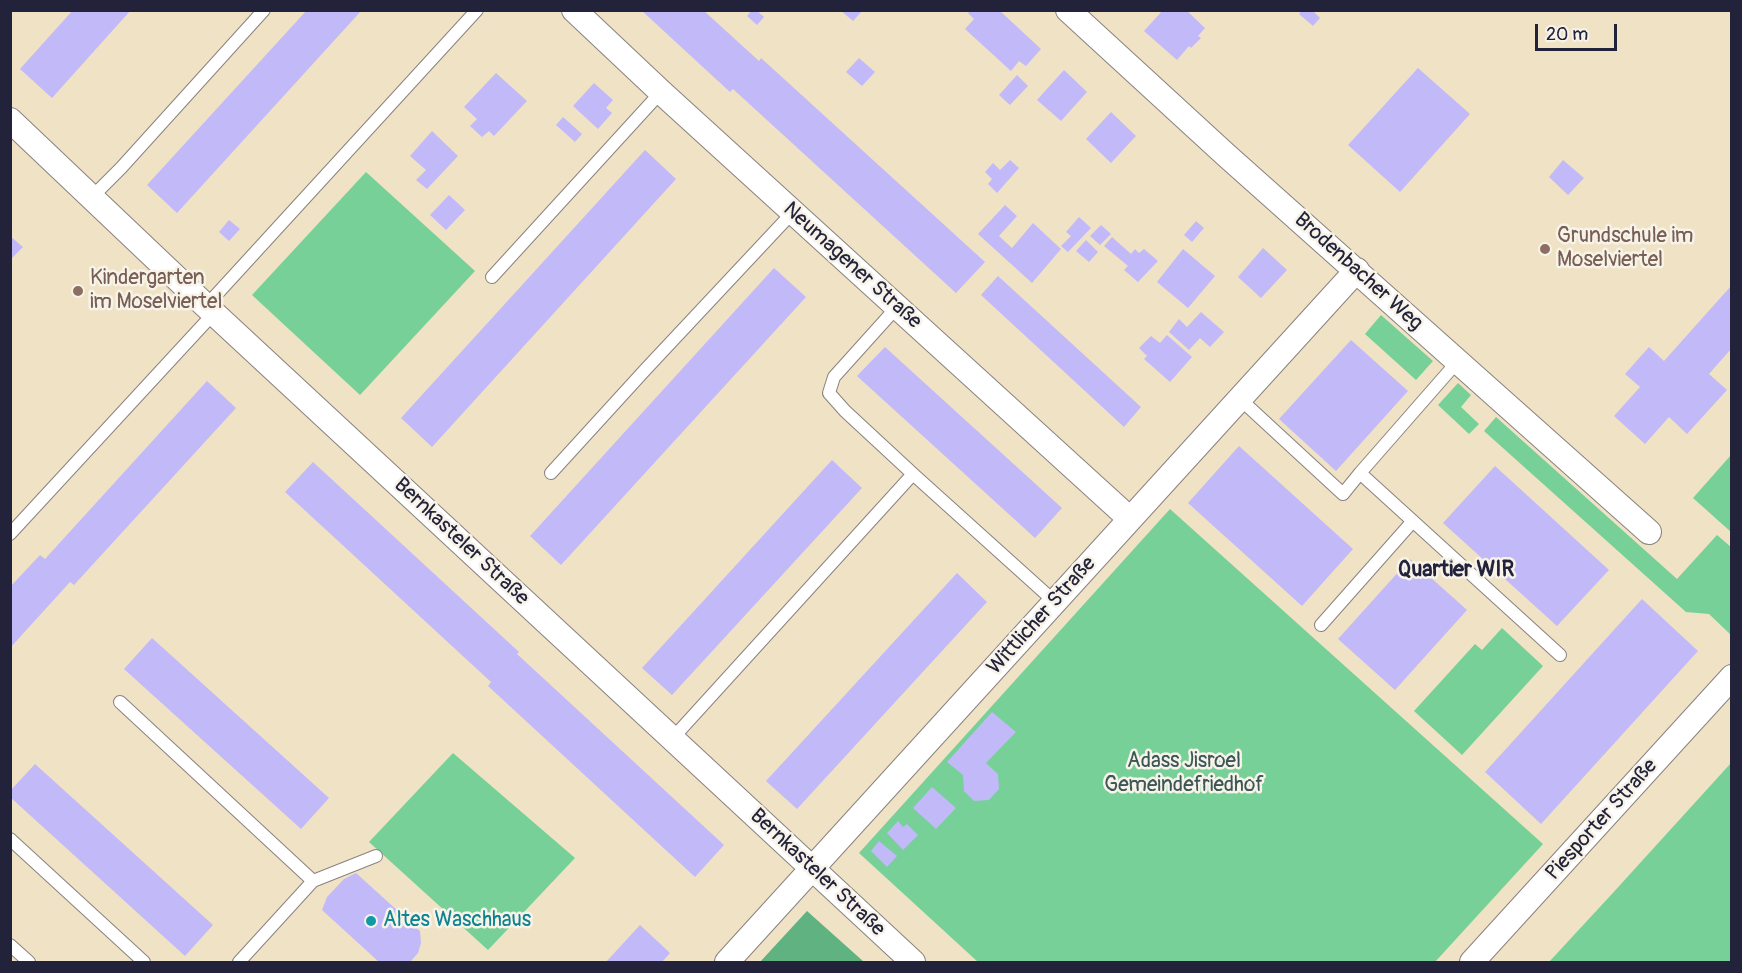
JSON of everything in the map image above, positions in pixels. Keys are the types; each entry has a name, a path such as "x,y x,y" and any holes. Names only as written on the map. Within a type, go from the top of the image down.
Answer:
{"street":[{"name":"Neumagener Straße","path":"574,10 1130,519"},
{"name":"Brodenbacher Weg","path":"1068,10 1226,155 1649,531"},
{"name":"Bernkasteler Straße","path":"10,120 210,310 913,963"},
{"name":"Wittlicher Straße","path":"727,963 1357,270"},
{"name":"Piesporter Straße","path":"1472,963 1731,677"}],"lane":[{"path":"92,196 121,168 264,10"},
{"path":"10,534 477,10"},
{"path":"492,277 661,92"},
{"path":"551,473 793,212"},
{"path":"897,307 834,377 829,393 845,411 1054,602"},
{"path":"1240,399 1343,494 1458,361"},
{"path":"1360,473 1560,654"},
{"path":"672,739 913,474"},
{"path":"1320,625 1413,521"},
{"path":"120,702 313,881"},
{"path":"10,839 144,963"},
{"path":"239,963 313,881 376,856"},
{"path":"10,945 29,963"}],"green space":[{"path":"366,172 475,271 360,395 252,295"},
{"path":"1381,315 1433,361 1416,380 1365,334"},
{"path":"1458,383 1471,395 1461,407 1479,424 1469,434 1438,405"},
{"path":"1496,417 1677,579 1717,535 1731,547 1731,635 1709,614 1686,612 1484,431"},
{"path":"1731,455 1731,532 1693,498"},
{"name":"Adass Jisroel Gemeindefriedhof","path":"1170,509 1543,844 1435,962 978,962 859,853"},
{"path":"1502,628 1543,666 1462,755 1414,711 1475,644 1482,650"},
{"path":"453,753 575,858 488,950 369,842"},
{"path":"1731,763 1731,962 1549,962 1611,895"},
{"path":"807,911 864,962 760,962"}],"building":[{"path":"73,10 131,10 52,98 20,69"},
{"path":"307,10 362,10 177,213 147,185"},
{"path":"641,10 703,10 759,61 761,58 985,262 956,293 733,89 730,92"},
{"path":"752,10 756,10 764,17 757,25 747,16"},
{"path":"840,10 863,10 853,21"},
{"path":"971,10 999,10 1041,49 1026,66 1019,61 1011,71 965,29 974,19 968,13"},
{"path":"1163,10 1186,10 1205,28 1198,36 1201,38 1191,48 1189,46 1177,60 1144,31"},
{"path":"1302,10 1312,10 1320,18 1313,26 1299,14"},
{"path":"859,58 875,72 862,86 846,72"},
{"path":"1418,68 1470,114 1400,192 1348,145"},
{"path":"1064,70 1087,92 1061,121 1037,100"},
{"path":"496,73 527,101 494,136 489,131 482,137 470,126 477,119 464,107"},
{"path":"1017,75 1028,86 1010,105 999,95"},
{"path":"594,83 613,100 606,108 612,113 598,129 573,106"},
{"path":"1111,112 1136,136 1111,163 1086,139"},
{"path":"563,117 582,134 575,142 556,125"},
{"path":"432,131 458,156 427,189 416,180 426,170 410,156"},
{"path":"645,150 676,179 432,447 401,418"},
{"path":"1010,160 1019,168 997,193 988,184 992,179 985,172 993,163 1000,170"},
{"path":"1563,160 1584,178 1568,195 1549,177"},
{"path":"449,195 465,210 446,230 430,215"},
{"path":"1005,205 1017,216 999,236 1012,248 1033,223 1061,249 1032,283 978,234"},
{"path":"1079,217 1091,228 1068,252 1061,246 1071,236 1066,232"},
{"path":"229,220 240,229 229,241 219,232"},
{"path":"1196,221 1204,228 1192,242 1184,235"},
{"path":"1101,225 1111,234 1100,245 1090,236"},
{"path":"10,236 23,247 10,260"},
{"path":"1112,237 1131,254 1135,249 1139,253 1144,249 1158,261 1138,282 1124,270 1128,266 1104,246"},
{"path":"1086,240 1098,252 1089,262 1076,251"},
{"path":"1263,248 1287,270 1261,298 1238,277"},
{"path":"1183,249 1215,276 1188,308 1157,282"},
{"path":"774,268 806,297 561,565 530,536"},
{"path":"998,276 1141,407 1124,427 981,295"},
{"path":"1731,286 1731,349 1709,374 1727,390 1687,434 1669,417 1645,444 1614,416 1640,387 1625,374 1649,347 1664,361"},
{"path":"1201,312 1224,332 1210,347 1200,338 1189,350 1169,332 1179,319 1187,327"},
{"path":"1167,335 1192,357 1170,382 1144,359 1147,356 1139,348 1151,336 1160,343"},
{"path":"1351,340 1408,391 1336,471 1279,419"},
{"path":"885,347 1062,508 1035,538 857,376"},
{"path":"207,381 236,408 74,585 70,582 10,648 10,587 40,555 45,559"},
{"path":"1239,446 1353,549 1302,606 1188,503"},
{"path":"832,460 862,488 672,695 642,668"},
{"path":"313,462 724,845 695,877 488,686 491,682 285,492"},
{"path":"1495,466 1609,570 1557,626 1443,523"},
{"path":"1410,559 1467,610 1395,690 1338,639"},
{"path":"957,573 987,602 797,809 766,781"},
{"path":"1642,599 1698,651 1541,824 1485,772"},
{"path":"152,638 329,798 301,829 124,669"},
{"path":"992,712 1016,732 986,763 998,774 999,789 989,800 974,801 964,791 963,775 947,762"},
{"path":"35,764 213,925 185,956 10,797 10,791"},
{"path":"932,787 956,808 936,829 913,808"},
{"path":"898,821 903,827 907,824 918,835 903,850 887,833"},
{"path":"879,841 897,856 887,867 871,851"},
{"name":"Altes Waschhaus","path":"356,873 420,931 421,943 418,953 410,962 379,962 322,910 327,897 344,879"},
{"path":"640,925 670,953 662,962 606,962"}],"place":[{"name":"Grundschule im Moselviertel","path":"1545,249"},
{"name":"Kindergarten im Moselviertel","path":"78,291"},
{"name":"Altes Waschhaus","path":"371,921"}],"district":[{"name":"Quartier WIR","path":"1456,570"}]}
